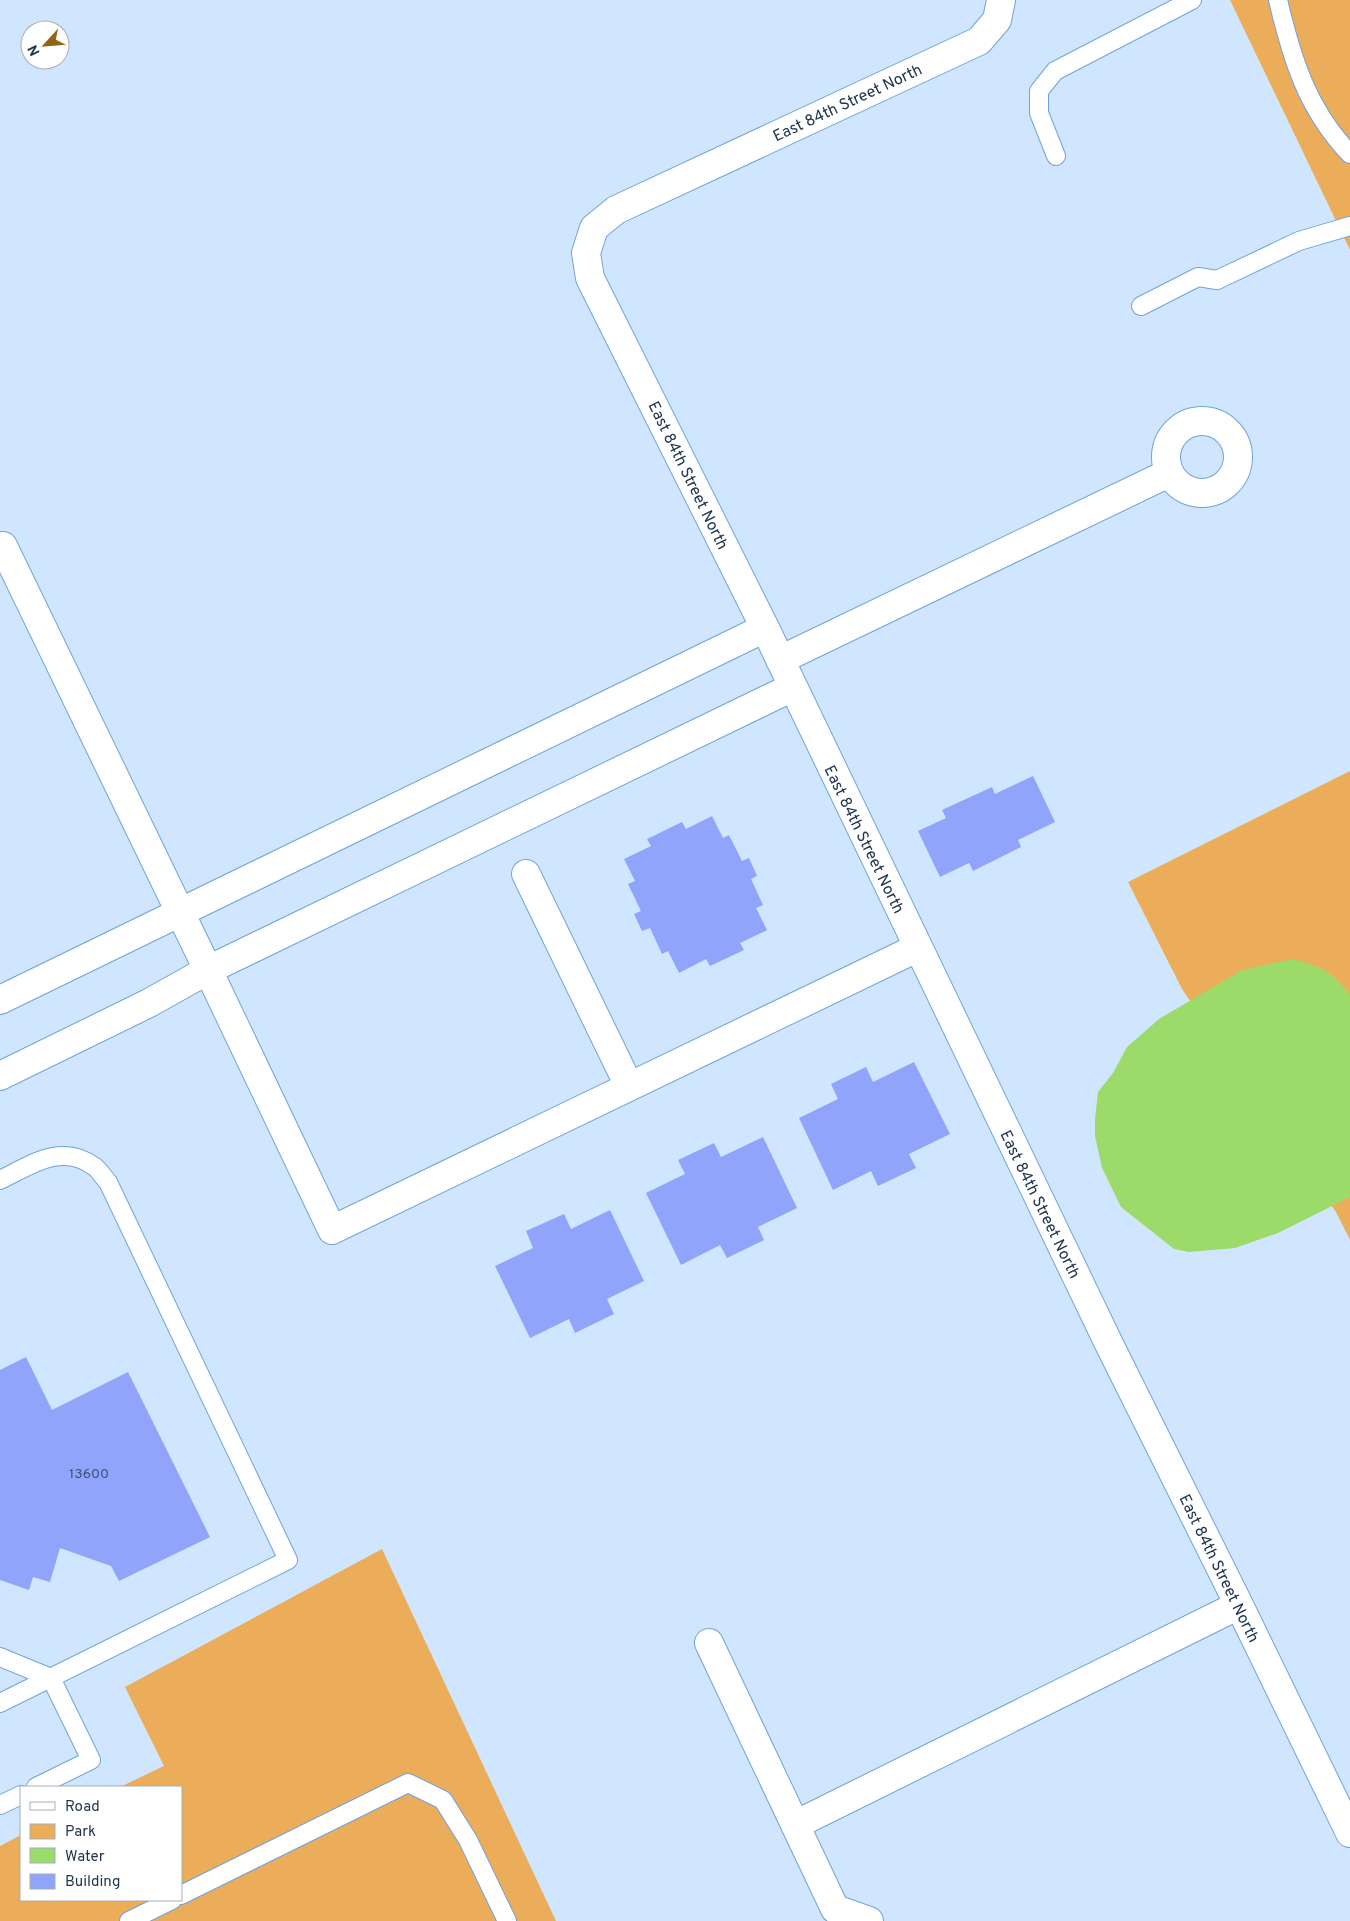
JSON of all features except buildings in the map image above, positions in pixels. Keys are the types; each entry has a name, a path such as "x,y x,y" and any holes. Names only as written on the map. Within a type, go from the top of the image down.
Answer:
{"street":[{"name":"East 84th Street North","path":"1002,0 997,20 979,41 616,210 594,228 586,253 590,278 765,628 917,948 1105,1336 1350,1833"},
{"path":"780,660 1169,473"},
{"path":"3,546 332,1230 917,948"},
{"path":"0,1000 765,628"},
{"path":"0,1076 149,1003 208,970 793,687"},
{"path":"526,874 629,1086"},
{"path":"795,1825 1239,1605"},
{"path":"709,1642 835,1909 869,1921"}],"lane":[{"path":"1056,156 1039,113 1039,92 1055,71 1192,0"},
{"path":"1278,0 1287,39 1304,86 1329,130 1350,154"},
{"path":"1141,306 1198,277 1217,280 1299,241 1350,226"},
{"path":"0,1180 46,1157 63,1156 76,1158 95,1167 108,1182 288,1560 0,1703"},
{"path":"0,1657 51,1678 91,1760 38,1786"},
{"path":"182,1895 408,1783 443,1800 468,1840 508,1921"},
{"path":"0,1805 20,1795"},
{"path":"129,1921 170,1901"}],"green space":[{"path":"1230,0 1350,0 1350,250"},
{"path":"1350,771 1350,1240 1336,1212 1182,989 1128,882"},
{"path":"382,1549 556,1921 0,1921 0,1846 20,1836 20,1901 182,1901 182,1786 122,1786 164,1766 125,1687"}],"water":[{"path":"1293,959 1326,971 1338,980 1350,995 1350,1197 1278,1233 1235,1248 1189,1252 1174,1249 1121,1207 1102,1168 1095,1136 1098,1092 1113,1073 1127,1047 1159,1019 1242,970"}]}
